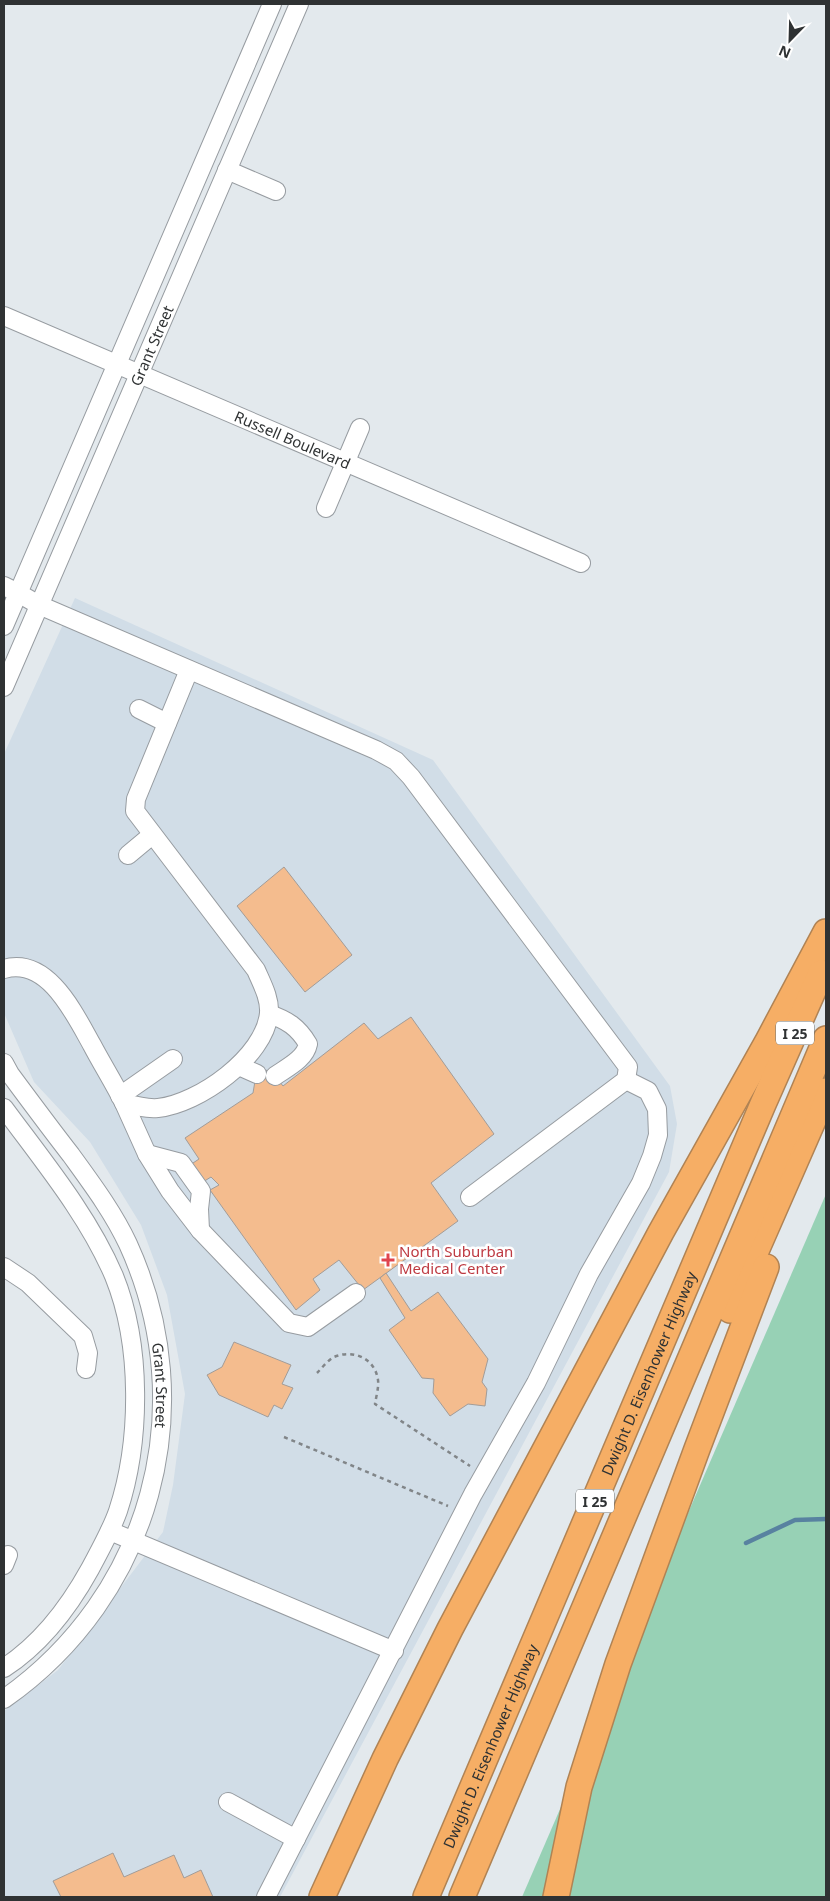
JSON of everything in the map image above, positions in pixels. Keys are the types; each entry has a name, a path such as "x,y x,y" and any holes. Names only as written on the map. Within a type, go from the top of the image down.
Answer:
{"highway":[{"path":"322,1897 385,1759 450,1629 661,1232 768,1041 826,932"},
{"name":"Dwight D. Eisenhower Highway","path":"426,1897 763,1104 826,962"},
{"path":"462,1897 826,1039"},
{"path":"480,1897 708,1360 826,1091"},
{"path":"446,1897 622,1483 699,1296 734,1206 763,1104"},
{"path":"556,1897 579,1788 618,1664 700,1440 801,1179 807,1136"}],"street":[{"name":"Grant Street","path":"4,626 11,589 116,363 272,4"},
{"name":"Grant Street","path":"4,687 299,4"},
{"path":"248,59 271,69"},
{"path":"227,170 276,191"},
{"name":"Russell Boulevard","path":"4,316 581,563"},
{"path":"326,508 360,428"},
{"path":"11,589 39,605 376,750 396,761 411,777 628,1067 626,1080 470,1197"},
{"path":"122,1099 140,1107 158,1108 185,1101 239,1066 257,1045 269,1014 268,998 256,970 152,835 136,810 136,799 189,670"},
{"path":"139,709 167,722"},
{"path":"128,854 152,835"},
{"path":"4,969 13,966 23,967 36,972 66,999 122,1099 147,1154 170,1191 200,1230 289,1323 308,1327 356,1293"},
{"path":"269,1014 287,1020 301,1032 308,1044 307,1050 300,1059 275,1076"},
{"path":"122,1099 173,1059"},
{"name":"Grant Street","path":"4,1063 111,1212 128,1242 144,1284 159,1344 161,1366 161,1407 154,1473 140,1524 119,1573 104,1598 80,1630 43,1669 4,1699"},
{"path":"239,1066 256,1074"},
{"path":"266,1897 473,1494 536,1383 589,1274 627,1209 652,1156 658,1135 657,1109 648,1091 626,1080"},
{"name":"Grant Street","path":"4,1108 57,1181 94,1237 114,1277 121,1299 133,1354 136,1409 130,1466 110,1531 81,1586 58,1620 4,1668"},
{"path":"147,1154 181,1163 202,1191 199,1209 200,1230"},
{"path":"4,1267 28,1282 82,1336 88,1353 86,1369"},
{"path":"110,1531 394,1651"},
{"path":"228,1802 296,1840"}],"path":[{"path":"317,1373 332,1358 348,1353 363,1356 374,1367 378,1381 375,1404 471,1465 466,1473"},
{"path":"284,1437 448,1507 451,1500"}],"shaded area":[{"name":"North Suburban Medical Center","path":"75,598 433,760 670,1086 677,1124 669,1172 280,1897 4,1897 4,1711 58,1670 163,1532 173,1485 185,1394 167,1295 141,1225 90,1142 34,1082 4,1013 4,754"}],"green space":[{"path":"826,1194 826,1897 522,1897"}],"building":[{"path":"284,867 352,955 305,992 237,906"},
{"path":"411,1017 494,1134 431,1183 458,1221 363,1290 339,1260 313,1279 320,1290 296,1310 210,1190 219,1185 211,1177 198,1185 184,1169 199,1159 185,1138 253,1093 257,1069 271,1071 283,1086 364,1023 378,1039"},
{"path":"386,1273 411,1311 438,1292 488,1359 482,1382 487,1389 485,1406 468,1404 450,1416 433,1393 434,1379 422,1378 389,1330 405,1318 380,1278"},
{"path":"234,1342 291,1365 282,1384 293,1388 282,1409 274,1405 268,1417 219,1395 207,1375 222,1367"},
{"path":"113,1853 124,1877 174,1855 184,1878 201,1870 213,1897 61,1897 53,1881"}],"waterway":[{"path":"746,1543 795,1520 826,1519"}],"place":[{"name":"North Suburban Medical Center","path":"388,1260"}]}
